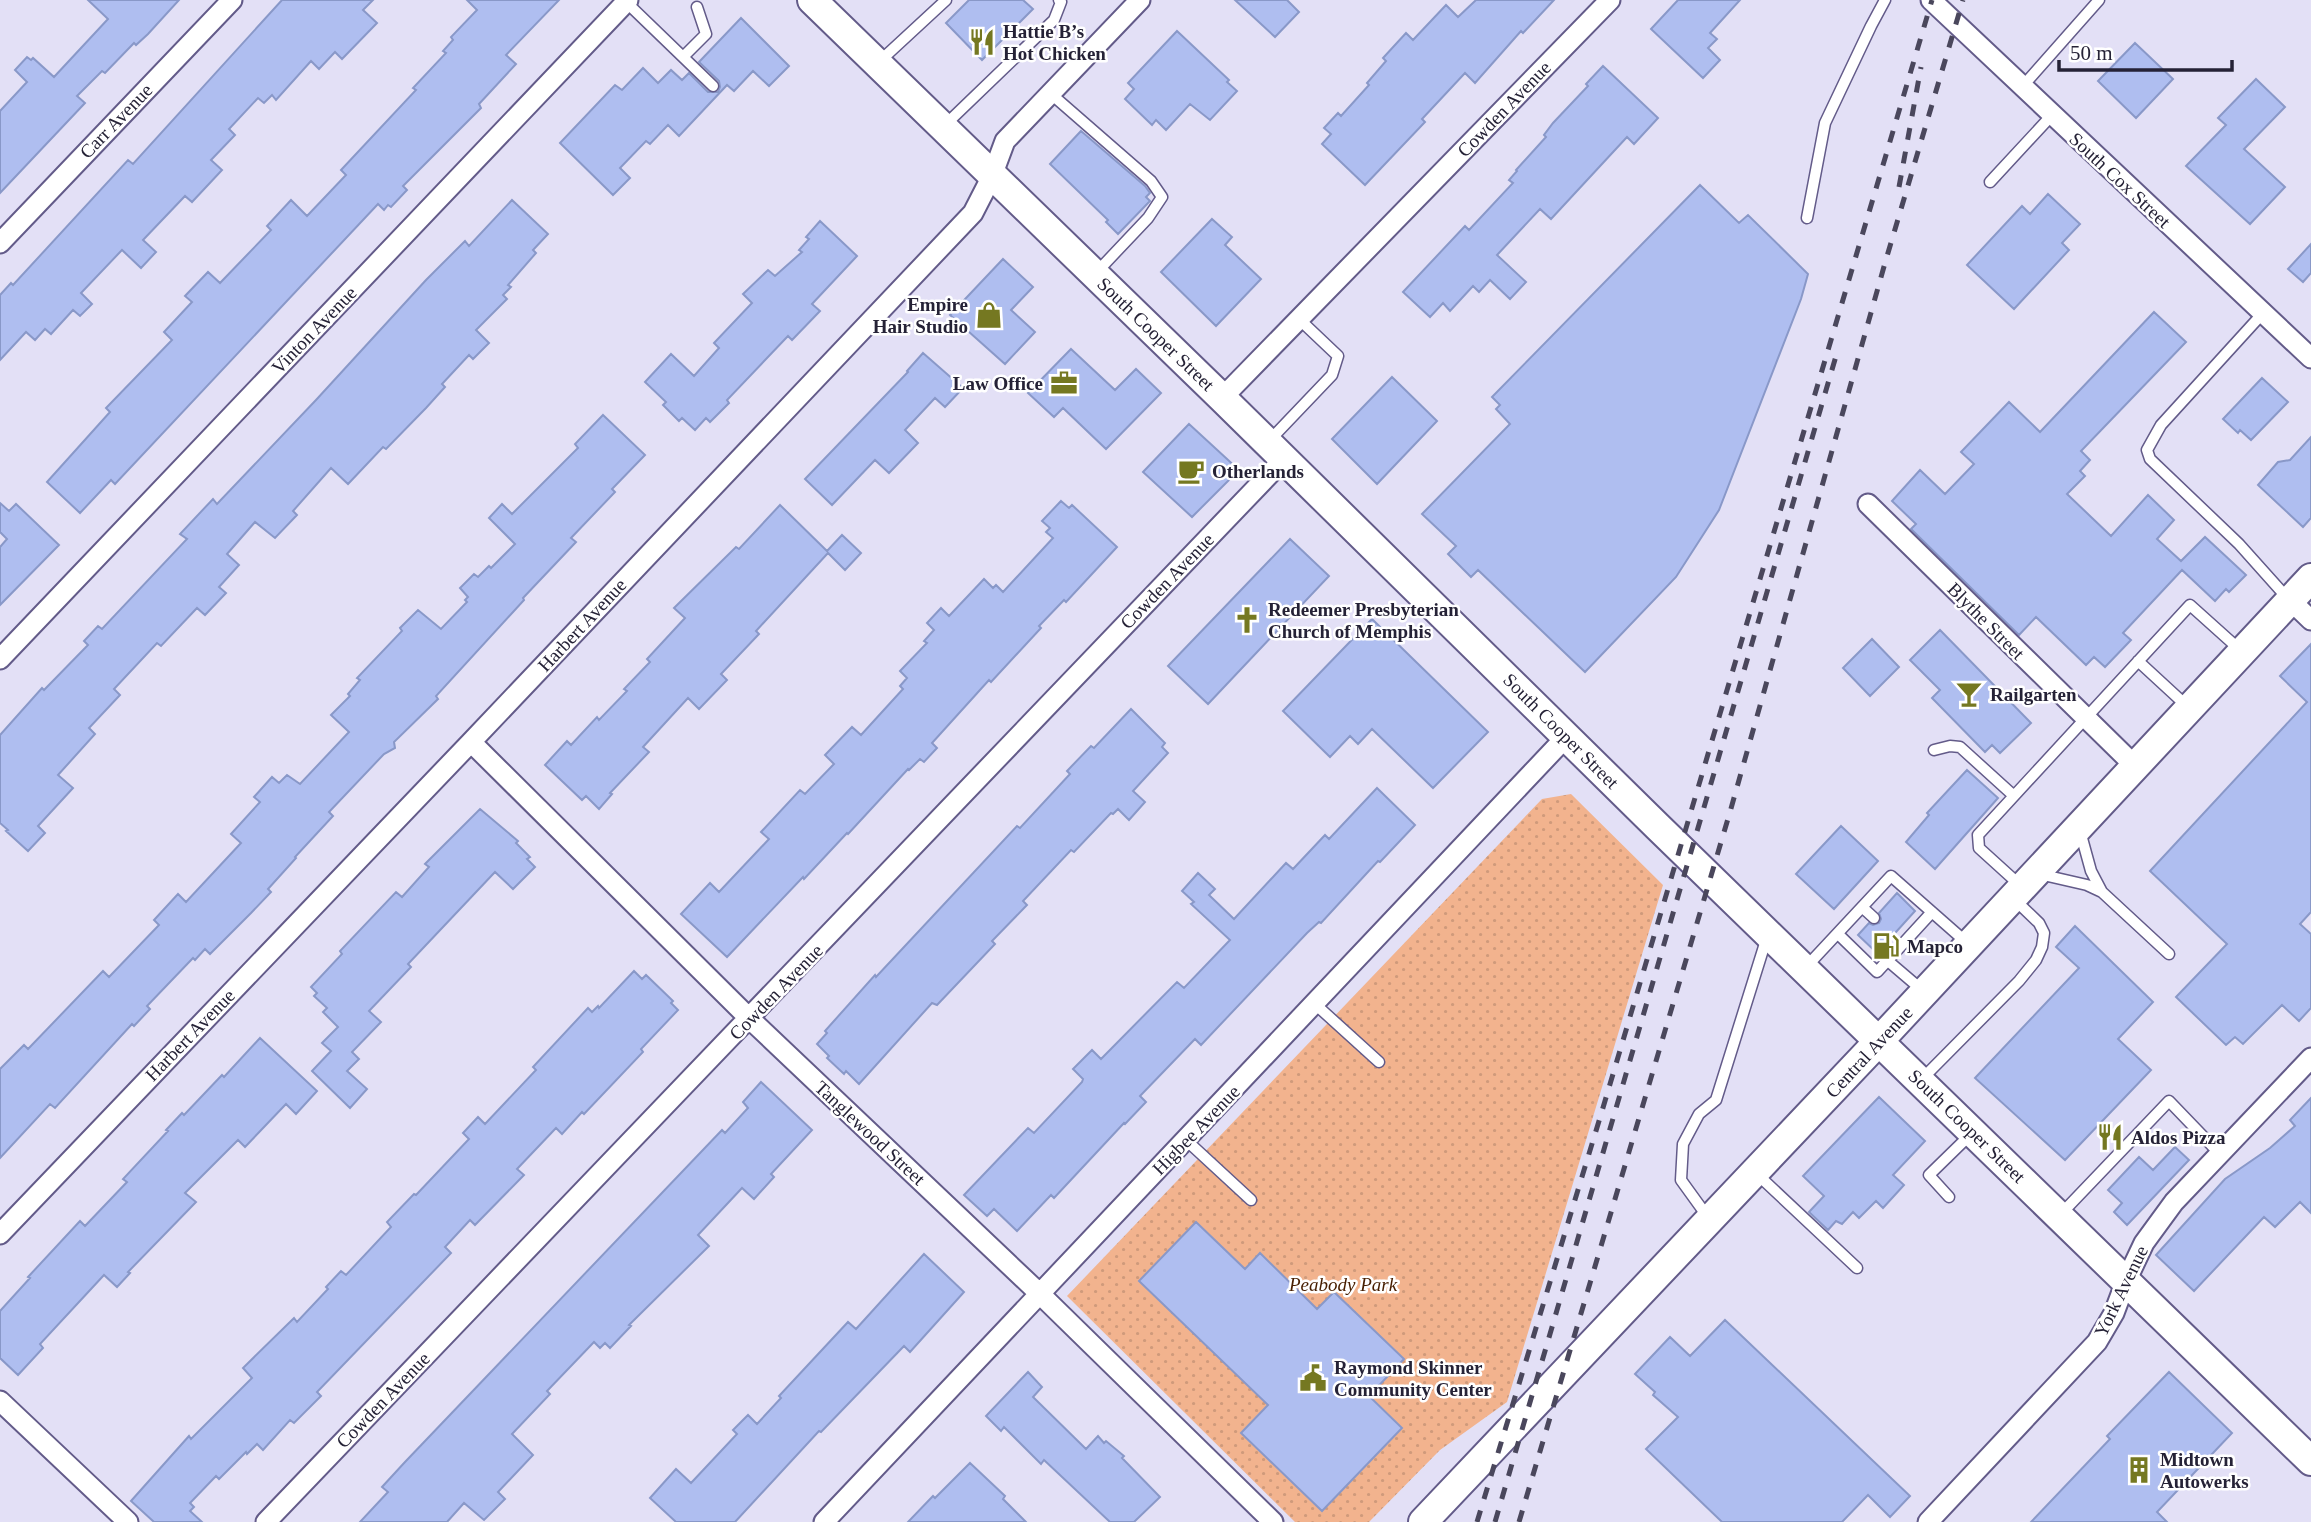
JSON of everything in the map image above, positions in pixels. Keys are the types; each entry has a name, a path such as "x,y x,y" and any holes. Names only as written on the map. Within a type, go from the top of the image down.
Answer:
{"main road":[{"name":"South Cooper Street","path":"812,0 1878,1042 2311,1461"},
{"name":"Central Avenue","path":"1423,1522 1878,1042 2311,578"}],"street":[{"name":"Carr Avenue","path":"0,243 232,0"},
{"name":"Harbert Avenue","path":"0,1234 471,743 972,213 992,176 1005,141 1140,0"},
{"name":"Cowden Avenue","path":"1222,398 1610,0"},
{"name":"South Cox Street","path":"1931,0 2311,358"},
{"name":"Vinton Avenue","path":"0,659 627,1"},
{"name":"Cowden Avenue","path":"266,1522 750,1019 1275,451"},
{"name":"Blythe Street","path":"1868,504 2135,766"},
{"path":"2290,600 2311,620"},
{"name":"Higbee Avenue","path":"824,1522 1566,737"},
{"name":"Tanglewood Street","path":"471,743 750,1019 1040,1294 1273,1522"},
{"name":"York Avenue","path":"1928,1522 2097,1342 2114,1313 2144,1243 2157,1223 2311,1058"},
{"path":"0,1401 128,1522"}],"lane":[{"path":"878,63 946,0"},
{"path":"944,127 1054,20 1061,2 1059,0"},
{"path":"1807,218 1825,123 1885,0"},
{"path":"2022,87 2099,0"},
{"path":"627,1 713,86"},
{"path":"683,57 706,34 697,7"},
{"path":"1050,93 1151,181 1162,197 1148,218 1094,275"},
{"path":"1990,182 2052,115"},
{"path":"2263,313 2161,425 2147,450 2150,459 2239,544 2290,600"},
{"path":"1275,451 1332,375 1338,356 1299,319"},
{"path":"1920,1081 2020,981 2036,961 2042,947 2044,933 2023,886 1979,848 1978,835 2190,605 2242,652"},
{"path":"2138,661 2189,708"},
{"path":"1934,750 1950,746 1960,747 2014,796"},
{"path":"2079,827 2091,871 2102,892"},
{"path":"1804,969 1891,876 1969,944"},
{"path":"2023,886 2087,885 2102,892 2169,954"},
{"path":"1862,907 1874,918"},
{"path":"1838,934 1877,972 1932,912"},
{"path":"1709,1219 1681,1180 1683,1144 1699,1114 1716,1100 1768,934"},
{"path":"1894,934 1904,943"},
{"path":"1888,961 1924,993"},
{"path":"1315,1004 1379,1062"},
{"path":"2059,1215 2169,1101 2220,1154"},
{"path":"1949,1197 1929,1175 1973,1132"},
{"path":"1186,1140 1251,1200"},
{"path":"1755,1172 1857,1268"}],"green space":[{"name":"Peabody Park","path":"1571,794 1663,885 1507,1402 1440,1450 1369,1522 1295,1522 1067,1296 1542,799"}],"building":[{"path":"88,0 179,0 148,34 136,45 134,43 105,73 102,71 77,96 85,103 0,193 0,111 27,82 15,70 27,57 31,60 33,58 54,77 108,19"},
{"path":"282,0 373,0 363,10 377,23 342,59 335,52 319,69 311,61 276,100 272,95 264,103 258,98 229,129 235,135 211,160 222,170 192,202 185,196 143,240 156,252 141,268 122,250 81,293 92,304 80,316 73,310 51,334 45,329 35,340 26,332 0,360 0,295 11,283 13,285 128,160 133,164"},
{"path":"467,0 559,0 506,55 516,64 479,104 481,108 403,186 407,190 391,207 388,205 384,210 378,204 115,484 111,480 80,513 47,482 110,412 106,408 172,340 164,332 192,302 185,296 208,272 220,283 271,230 267,226 291,200 307,216 346,175 341,170 416,90 413,88 446,53 443,51 453,40 451,37 477,10"},
{"name":"Hattie B’s Hot Chicken","path":"969,0 1023,0 1033,9 982,60 946,23"},
{"path":"1235,0 1287,0 1299,12 1275,37"},
{"path":"1476,0 1554,0 1523,33 1521,31 1475,83 1465,73 1422,119 1425,122 1365,185 1322,144 1331,134 1324,128 1338,113 1341,116 1369,85 1367,83 1386,61 1383,58 1406,33 1413,40 1446,5 1458,17"},
{"path":"1678,0 1740,0 1710,33 1717,39 1708,48 1720,60 1703,78 1651,29"},
{"path":"741,18 789,66 769,86 753,71 734,91 727,85 679,136 668,125 650,144 646,141 620,168 630,178 613,195 560,143 615,85 622,90 643,68 658,83 671,70 682,80 689,73 708,92 718,92 719,81 699,62"},
{"path":"1177,31 1229,80 1227,82 1237,91 1210,120 1190,104 1166,130 1156,120 1152,125 1125,99 1134,89 1128,83"},
{"path":"2135,43 2173,79 2136,118 2098,81"},
{"path":"1603,66 1658,118 1634,144 1627,137 1551,219 1540,209 1497,255 1526,282 1510,299 1490,280 1479,292 1473,286 1450,311 1443,303 1430,317 1403,292 1465,226 1469,230 1513,183 1509,180 1516,170"},
{"path":"2256,79 2285,107 2244,149 2285,187 2250,224 2186,166 2226,125 2218,118"},
{"path":"1081,131 1150,193 1146,197 1150,201 1118,234 1106,222 1108,220 1050,164"},
{"path":"1700,185 1739,223 1748,215 1808,274 1801,299 1719,510 1676,577 1585,672 1478,570 1471,577 1448,554 1456,546 1422,514 1510,424 1496,409 1500,405 1492,397"},
{"path":"2048,194 2080,224 2062,243 2069,250 2014,309 1967,265 2022,206 2030,214"},
{"path":"512,200 548,234 533,250 536,253 508,285 511,287 503,295 507,299 476,330 489,343 473,359 469,355 442,384 445,387 426,408 348,484 331,468 293,511 297,515 275,538 255,522 227,554 239,565 219,587 226,593 205,615 197,608 161,646 157,643 114,689 120,695 89,728 95,734 58,775 73,788 38,826 45,833 28,851 0,823 0,735 42,688 44,690 88,645 84,641 98,626 102,629 187,539 180,534 213,499 217,504 426,280 465,241 469,246"},
{"path":"1212,219 1232,237 1225,245 1261,279 1216,326 1161,272"},
{"path":"820,221 857,256 812,304 820,311 792,340 788,336 727,400 729,403 710,422 706,418 695,430 682,418 679,421 663,405 666,402 645,382 671,354 694,376 719,348 714,343 752,303 743,294 768,270 775,276 802,252 799,250 809,239 806,237"},
{"path":"2311,244 2311,273 2303,282 2288,269"},
{"path":"1003,259 1033,287 1011,310 1035,332 1005,364 950,315"},
{"path":"2154,312 2186,342 2081,451 2090,460 2080,471 2085,476 2067,494 2111,536 2148,495 2174,520 2157,539 2181,561 2205,537 2246,575 2229,592 2226,589 2215,601 2182,570 2123,633 2131,640 2105,667 2094,657 2086,665 2036,617 2019,635 1911,529 1916,524 1892,501 1920,470 1945,494 1974,464 1961,452 2009,402 2040,432"},
{"path":"1071,349 1115,390 1136,369 1161,393 1106,449 1063,408 1054,417 1028,393"},
{"path":"923,353 963,388 945,407 935,398 905,430 918,443 889,473 875,460 832,505 805,479"},
{"path":"1392,377 1437,421 1377,484 1332,439"},
{"path":"2262,378 2288,402 2251,440 2240,430 2238,433 2223,419"},
{"path":"603,415 645,455 612,489 615,492 571,538 576,542 436,696 438,699 394,742 395,748 384,754 329,812 333,816 268,889 271,892 210,954 205,949 195,960 193,958 147,1006 150,1009 134,1026 132,1024 55,1108 50,1104 0,1158 0,1069 24,1045 28,1049 103,971 109,977 159,925 154,920 178,894 186,902 241,843 231,834 260,802 254,797 272,777 279,783 287,775 300,784 349,732 331,715 350,696 348,694 360,680 357,678 402,631 400,628 418,610 441,629 467,602 465,600 468,597 460,588 474,574 478,577 489,566 491,568 515,544 489,518 502,504 512,514 578,448 575,444"},
{"name":"Otherlands","path":"1189,424 1239,470 1192,517 1143,472"},
{"path":"2311,437 2311,518 2303,527 2258,485 2278,462 2290,460"},
{"path":"1061,501 1069,508 1072,505 1117,547 1066,602 1064,600 1039,626 1041,628 932,743 937,748 924,762 920,759 908,769 727,957 681,914 710,883 719,892 769,839 761,832 800,790 805,794 834,764 825,755 852,727 861,735 903,689 900,686 907,678 900,671 927,643 924,641 934,630 927,623 941,608 949,616 984,579 993,588 996,585 1003,592 1053,538 1046,532 1050,528 1042,521"},
{"path":"0,503 9,511 16,504 59,545 0,605 0,547 7,539 0,532"},
{"path":"780,505 827,551 842,535 861,553 845,570 828,553 756,631 759,634 721,674 727,680 699,709 688,698 643,747 649,752 610,793 612,794 599,809 586,796 582,800 545,765 567,741 571,745 597,717 599,720 627,691 624,689 650,662 647,659 685,618 674,608 736,547 739,549"},
{"name":"Redeemer Presbyterian Church of Memphis","path":"1290,539 1329,576 1208,704 1168,666"},
{"path":"1372,619 1488,732 1433,788 1372,729 1358,744 1350,736 1330,757 1283,711"},
{"name":"Railgarten","path":"1940,630 2031,723 2000,753 1992,745 1985,752 1932,698 1940,690 1910,660"},
{"path":"1872,639 1899,667 1870,696 1843,668"},
{"path":"2311,644 2311,912 2300,924 2311,934 2311,1008 2299,1021 2282,1005 2243,1044 2235,1037 2226,1045 2176,997 2227,944 2150,871 2307,702 2280,676"},
{"path":"1131,709 1165,743 1162,747 1168,753 1133,791 1145,802 1129,820 1118,809 1111,813 1074,852 1071,850 1023,901 1027,905 992,941 995,944 937,1005 932,1003 859,1084 846,1071 844,1074 817,1044 827,1033 825,1031 1017,826 1020,828 1070,774 1067,771 1091,746 1094,748"},
{"path":"1967,770 1998,798 1935,869 1906,842 1929,815 1927,813"},
{"path":"1377,788 1415,825 1321,923 1307,933 1201,1045 1195,1039 1140,1096 1146,1102 1054,1198 1051,1195 1017,1231 994,1209 987,1216 964,1195 1028,1128 1034,1133 1082,1082 1083,1079 1073,1069 1092,1050 1101,1059 1177,982 1184,988 1230,940 1191,904 1194,902 1182,891 1198,873 1215,889 1209,895 1234,919 1286,863 1293,869 1325,835 1329,839"},
{"path":"480,809 518,841 516,843 530,857 527,859 535,867 513,889 495,872 408,964 411,967 369,1011 381,1022 352,1052 359,1059 347,1071 367,1089 350,1108 312,1071 331,1051 322,1043 338,1027 323,1012 327,1008 314,996 317,993 311,987 342,954 340,951 396,892 402,897 429,867 425,864"},
{"path":"1841,826 1878,861 1834,909 1796,874"},
{"path":"1897,893 1915,911 1877,953 1858,935 1869,923 1879,923 1879,913"},
{"path":"2075,926 2153,1002 2118,1039 2151,1070 2065,1160 1975,1078 2079,968 2056,947"},
{"path":"634,971 642,979 646,975 673,1001 671,1003 678,1010 641,1049 643,1052 584,1114 582,1112 562,1134 556,1128 517,1169 524,1175 475,1225 470,1220 445,1247 451,1253 317,1392 321,1396 294,1423 290,1420 263,1450 257,1444 247,1454 246,1452 219,1479 216,1476 190,1503 194,1507 190,1511 202,1522 154,1522 131,1501 189,1436 191,1439 252,1378 243,1368 294,1318 297,1322 341,1271 346,1275 391,1227 387,1222 469,1139 463,1133 478,1117 485,1124 536,1070 533,1067 588,1008 592,1012 598,1006 599,1008"},
{"path":"260,1038 317,1091 296,1114 286,1104 245,1147 238,1140 185,1193 196,1202 128,1272 130,1273 117,1287 104,1275 40,1344 43,1348 18,1375 0,1358 0,1311 80,1221 85,1226 127,1182 123,1179 182,1113 184,1115 222,1075 224,1077"},
{"path":"761,1082 812,1130 771,1174 774,1177 754,1199 742,1188 698,1235 709,1246 629,1325 631,1326 610,1348 605,1343 600,1348 594,1342 547,1391 550,1394 512,1434 533,1455 498,1492 505,1499 484,1520 464,1503 447,1522 360,1522 388,1492 382,1487 405,1462 722,1130 725,1133 748,1108 743,1102"},
{"path":"1879,1097 1925,1141 1893,1175 1904,1185 1883,1208 1876,1201 1859,1218 1853,1212 1842,1224 1836,1221 1828,1230 1809,1212 1824,1196 1803,1176"},
{"path":"2311,1098 2311,1213 2300,1202 2275,1227 2264,1217 2194,1291 2156,1255 2225,1179 2270,1148 2295,1126 2290,1120"},
{"path":"2175,1147 2189,1160 2127,1225 2114,1212 2122,1203 2108,1190 2139,1157 2153,1170"},
{"name":"Raymond Skinner Community Center","path":"1196,1222 1245,1269 1260,1253 1317,1309 1334,1292 1404,1359 1369,1396 1402,1428 1322,1511 1241,1433 1268,1405 1139,1281"},
{"path":"924,1254 964,1292 910,1352 904,1346 821,1432 819,1431 735,1522 676,1522 650,1498 676,1469 691,1483 737,1434 733,1430 748,1415 757,1424 781,1398 779,1396 848,1322 856,1329"},
{"path":"1725,1320 1910,1496 1890,1517 1868,1495 1842,1522 1722,1522 1646,1449 1678,1417 1653,1395 1655,1392 1635,1374 1670,1337 1690,1356"},
{"path":"1028,1372 1042,1387 1033,1397 1086,1449 1098,1436 1104,1443 1106,1441 1124,1456 1122,1458 1160,1497 1134,1522 1110,1522 1044,1460 1041,1464 1004,1427 1001,1431 986,1416"},
{"name":"Midtown Autowerks","path":"2169,1372 2232,1433 2157,1512 2167,1522 2031,1522 2110,1439 2107,1436"},
{"path":"970,1463 1005,1496 1003,1499 1026,1522 908,1522 933,1496 935,1498"}],"railway":[{"path":"1477,1522 1932,0"},
{"path":"1519,1522 1730,812 1885,263 1963,0"},
{"path":"1899,187 1921,67"},
{"path":"1495,1522 1836,356"}],"place":[{"name":"Hattie B’s Hot Chicken","path":"982,42"},
{"name":"Empire Hair Studio","path":"989,315"},
{"name":"Law Office","path":"1064,383"},
{"name":"Otherlands","path":"1191,471"},
{"name":"Redeemer Presbyterian Church of Memphis","path":"1247,620"},
{"name":"Railgarten","path":"1969,694"},
{"name":"Mapco","path":"1886,946"},
{"name":"Aldos Pizza","path":"2110,1137"},
{"name":"Raymond Skinner Community Center","path":"1313,1378"},
{"name":"Midtown Autowerks","path":"2139,1470"}]}
